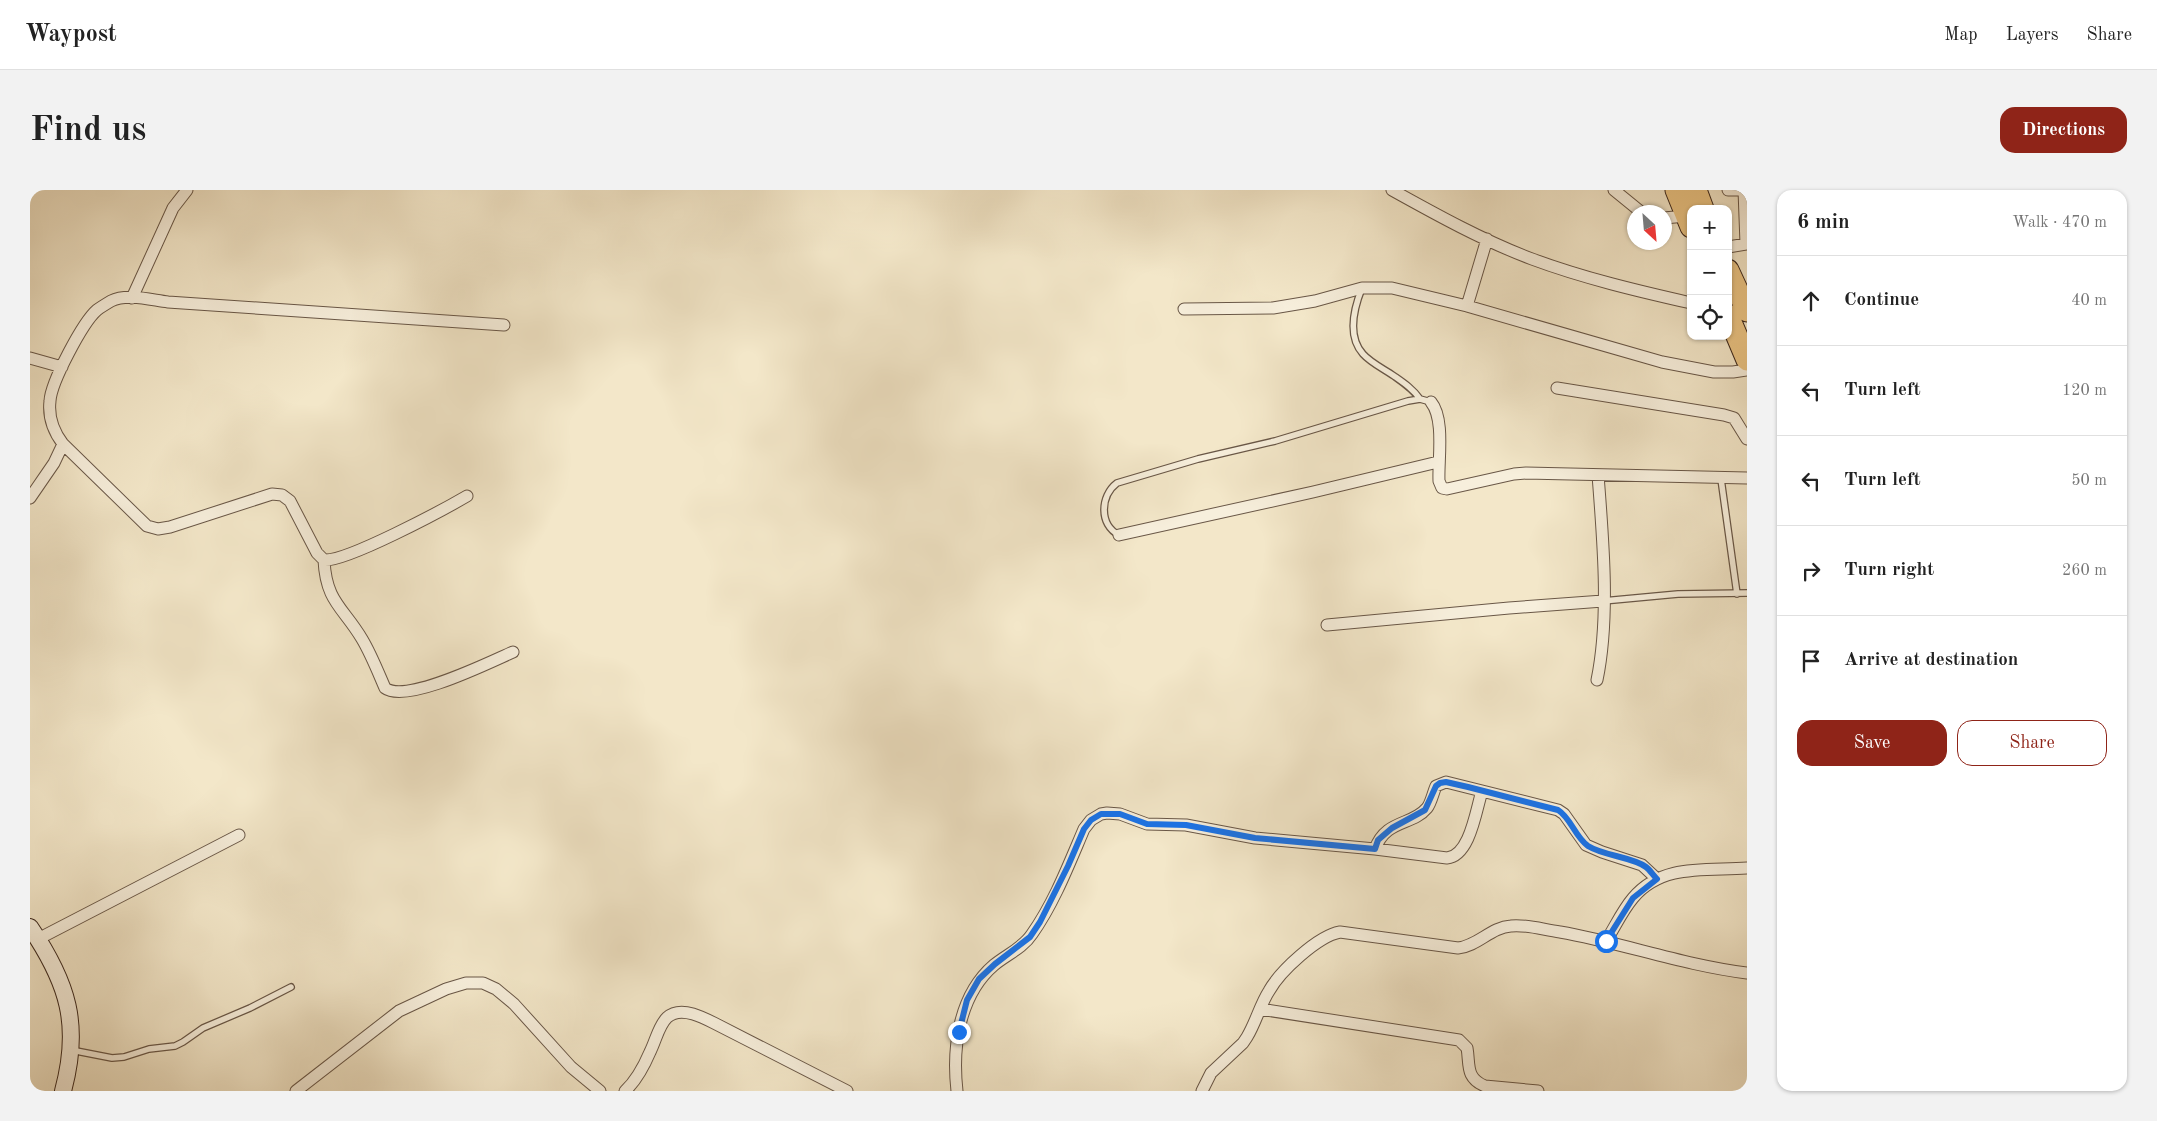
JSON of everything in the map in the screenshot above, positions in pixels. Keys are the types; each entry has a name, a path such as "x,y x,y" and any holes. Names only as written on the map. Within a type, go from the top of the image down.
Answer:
{"highway":[{"path":"1676,190 1687,207"},
{"path":"1694,205 1696,190"},
{"path":"1732,281 1741,306 1747,360"}],"main road":[{"path":"34,933 54,966 66,996 71,1021 71,1050 63,1091"}],"street":[{"path":"132,298 173,208 186,190"},
{"path":"1392,190 1487,239 1533,259 1612,283 1687,302"},
{"path":"1614,190 1632,205"},
{"path":"1728,190 1742,190 1746,244 1732,246"},
{"path":"1672,218 1687,217"},
{"path":"1467,306 1487,239"},
{"path":"1184,309 1273,308 1315,301 1362,288 1392,288 1467,306 1662,362 1714,372 1747,370"},
{"path":"467,496 438,512 332,561 324,560 317,554 290,501 282,495 272,494 158,529 147,526 63,444 54,433 50,419 50,400 62,367 79,334 96,310 113,300 132,298 504,325"},
{"path":"30,358 62,367"},
{"path":"1557,388 1724,415 1734,418 1747,439"},
{"path":"1425,401 1436,408 1438,418 1439,481 1442,488 1446,489 1514,474 1747,478"},
{"path":"30,498 54,463 63,444"},
{"path":"1119,535 1438,462"},
{"path":"1597,680 1604,639 1598,475"},
{"path":"324,560 325,576 336,604 362,639 385,688 391,692 400,693 428,687 513,652"},
{"path":"1328,625 1603,601"},
{"path":"1375,849 1378,840 1392,828 1425,810 1436,786 1446,782 1558,810 1564,814 1586,845 1642,865 1657,879"},
{"path":"957,1091 956,1063 959,1032 967,1000 979,979 1030,937 1048,906 1084,829 1091,820 1101,814 1120,814 1147,824 1186,825 1255,838 1447,858 1458,855 1466,843 1482,791"},
{"path":"34,933 239,835"},
{"path":"1606,941 1633,898 1657,879 1688,870 1747,868"},
{"path":"1202,1091 1211,1073 1243,1043 1253,1028 1269,990 1294,962 1313,946 1334,933 1340,932 1458,948 1474,944 1504,927 1519,926 1606,941 1704,966 1747,973"},
{"path":"296,1091 399,1011 425,997 446,989 466,983 483,982 496,989 514,1004 571,1067 600,1091"},
{"path":"1260,1009 1460,1040 1467,1048 1469,1073 1478,1083 1484,1086 1538,1091"},
{"path":"625,1091 641,1070 651,1050 659,1026 667,1018 680,1013 693,1014 714,1023 847,1091"}],"lane":[{"path":"1362,288 1355,306 1354,330 1357,345 1363,355 1409,386 1425,401"},
{"path":"1119,535 1109,527 1104,510 1106,497 1110,489 1117,483 1425,401"},
{"path":"1721,479 1737,594"},
{"path":"1603,601 1678,594 1747,593"},
{"path":"71,1050 112,1058 124,1057 149,1049 175,1046 203,1028 250,1008 291,987"}],"route":[{"path":"959,1032 967,1000 979,979 1030,937 1040,922 1068,866 1084,829 1091,820 1107,813 1120,814 1147,824 1186,825 1292,843 1375,849 1378,840 1384,834 1425,810 1436,786 1440,783 1446,782 1468,787 1558,810 1564,814 1586,845 1642,865 1657,879 1647,885 1633,898 1606,941"}]}
